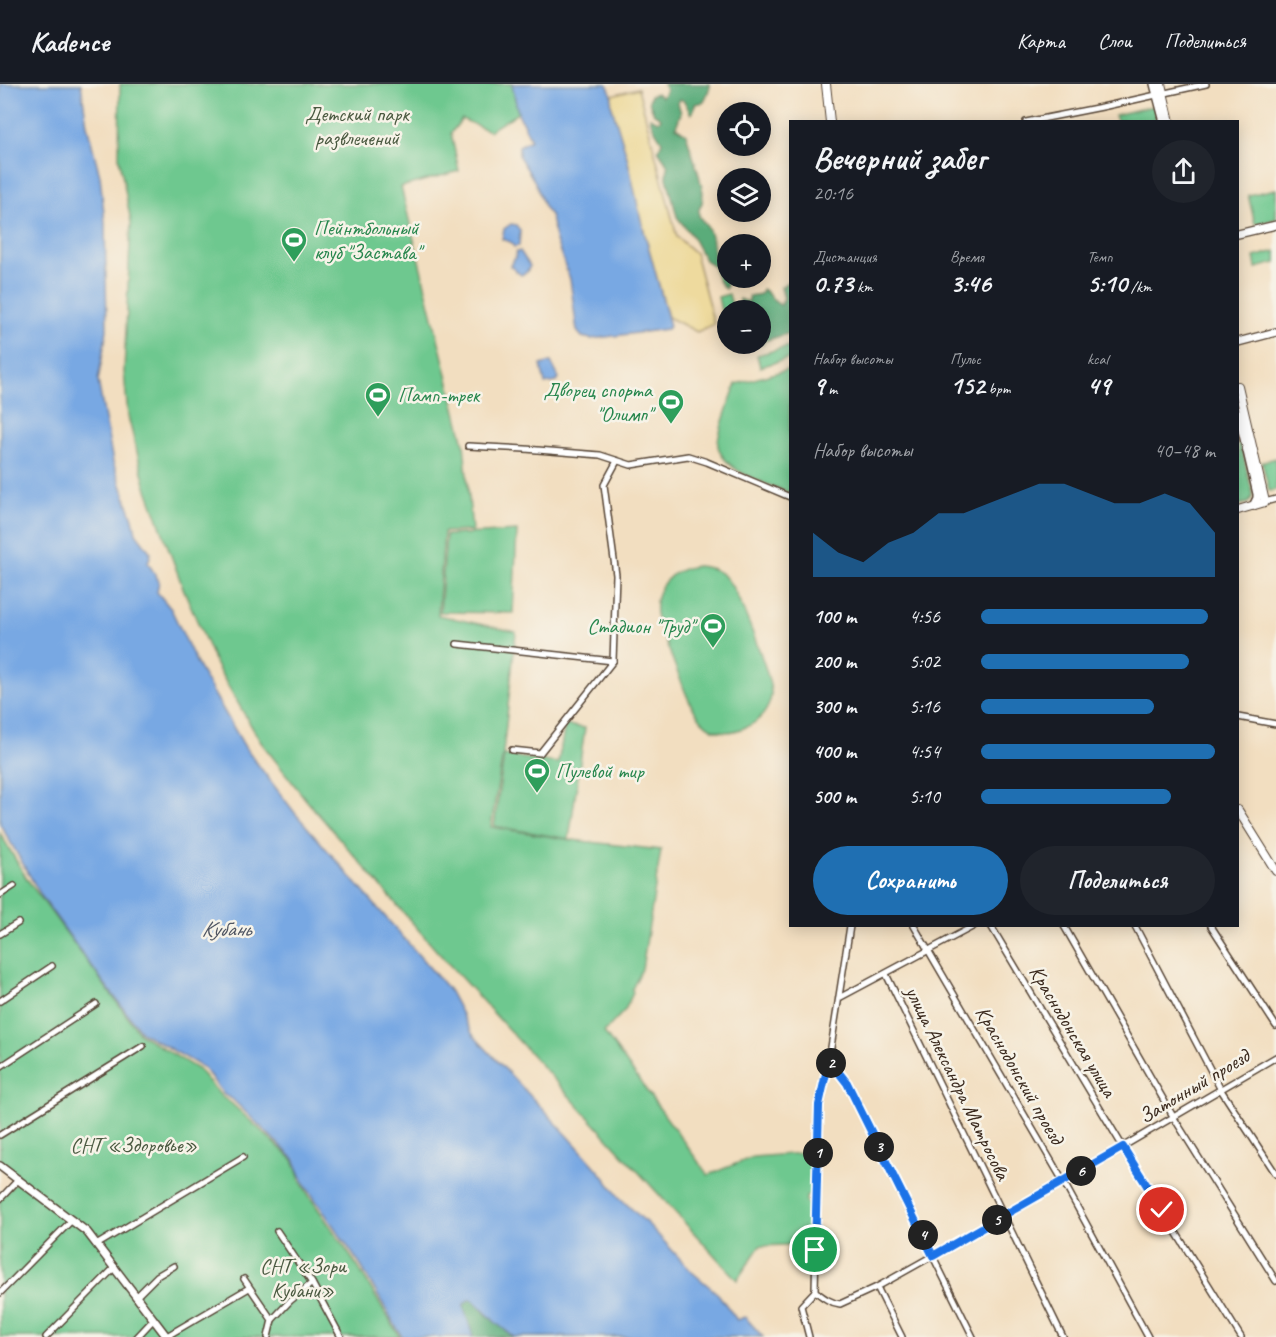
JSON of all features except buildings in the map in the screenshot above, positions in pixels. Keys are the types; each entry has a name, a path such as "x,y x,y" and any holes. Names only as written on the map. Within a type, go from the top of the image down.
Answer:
{"main road":[{"path":"826,84 830,120"},
{"path":"1161,84 1160,95 1169,120"},
{"path":"1239,390 1265,502 1239,510"},
{"path":"1239,812 1276,871"}],"street":[{"path":"1154,84 1160,95 1164,120"},
{"path":"1036,120 1206,84"},
{"path":"1239,236 1276,227"},
{"path":"1239,342 1276,332"},
{"path":"1239,417 1257,494 1253,507"},
{"path":"468,446 600,455 631,465 688,456 789,497"},
{"path":"512,750 540,753 614,661 616,576 604,485 618,461"},
{"path":"1265,502 1276,498"},
{"path":"457,644 614,661"},
{"path":"1239,717 1276,724"},
{"path":"0,895 14,886"},
{"path":"0,934 18,922"},
{"path":"809,1337 801,1306 815,1291 819,1105 829,1060 850,927"},
{"name":"Краснодонский проезд","path":"915,927 1063,1181 1148,1337"},
{"path":"839,998 972,927"},
{"name":"Краснодонская улица","path":"992,927 1123,1147 1241,1337"},
{"path":"1066,927 1174,1118 1276,1281"},
{"path":"1136,927 1221,1090 1276,1174"},
{"path":"1213,927 1276,1026"},
{"path":"0,1001 52,966"},
{"name":"улица Александра Матросова","path":"886,974 1063,1337"},
{"path":"0,1067 96,1004"},
{"path":"0,1135 143,1046"},
{"name":"Затонный проезд","path":"815,1291 824,1298 840,1304 877,1287 1004,1216 1276,1057"},
{"path":"829,1060 847,1083 973,1337"},
{"path":"98,1244 243,1157"},
{"path":"0,1166 87,1232 167,1337 249,1288"},
{"path":"0,1198 19,1179"},
{"path":"0,1293 72,1220"},
{"path":"277,1231 312,1283 341,1337"},
{"path":"137,1296 158,1276 174,1266"},
{"path":"46,1337 115,1267"},
{"path":"244,1279 272,1320"},
{"path":"268,1337 272,1320 290,1300 312,1283"},
{"path":"877,1287 902,1337"},
{"path":"136,1337 154,1319"}],"green space":[{"name":"Детский парк развлечений","path":"120,84 512,84 518,113 489,131 462,119 451,133 459,171 401,187 464,444 472,531 444,532 438,615 516,632 503,753 491,827 572,840 661,850 642,969 625,1010 604,1032 708,1175 753,1157 815,1152 813,1191 806,1197 806,1202 812,1207 811,1244 760,1246 737,1280 435,949 307,801 260,741 217,667 183,588 145,484 128,416 124,372 131,222 119,158"},
{"path":"663,84 709,84 710,87 704,102 695,104 691,114 684,101 680,99 678,103 681,113 676,127 686,134 699,175 703,192 699,216 708,228 712,239 717,277 713,266 705,260 692,236 677,217 666,174 668,168 658,150 662,142 650,117 658,121 661,119 654,114 649,101 651,95 656,93 662,97 666,90"},
{"path":"1153,106 1157,120 1117,120 1115,115"},
{"path":"1276,189 1276,219 1255,224 1248,195"},
{"path":"1276,251 1276,263 1256,268 1254,257"},
{"path":"789,281 789,333 771,339 771,300 749,300 749,296 761,294 762,289 781,305 784,298 781,287"},
{"path":"729,294 730,300 719,300 718,297"},
{"path":"789,346 789,358 760,367 757,355 771,354 771,351"},
{"path":"789,369 789,493 748,476 729,463 722,455 718,441 736,384"},
{"path":"1239,437 1253,496 1248,503 1239,505"},
{"path":"1276,458 1276,490 1269,491 1262,462"},
{"path":"517,531 513,613 440,612 446,535"},
{"name":"Стадион \"Труд\"","path":"697,566 720,572 731,586 754,636 770,687 770,701 763,715 751,725 730,732 717,731 698,716 685,692 656,614 657,596 666,581 679,571"},
{"name":"Пулевой тир","path":"565,725 585,728 569,839 494,826 504,755 558,763"},
{"name":"СНТ «Здоровье»","path":"0,833 27,879 140,1034 199,1070 222,1097 293,1160 300,1180 310,1197 358,1267 400,1337 0,1337 0,1199 19,1179 0,1166"},
{"path":"473,1300 488,1316 514,1337 473,1337 464,1308 464,1304"}],"sand":[{"path":"638,88 677,237 695,253 714,324 697,332 668,317 611,104 612,95"}],"water":[{"name":"Кубань","path":"0,84 81,84 87,125 100,176 105,222 107,330 98,381 113,462 136,533 151,553 148,563 159,581 157,592 171,609 199,668 246,749 295,813 449,990 473,1035 569,1137 619,1197 650,1226 692,1272 718,1294 737,1320 745,1317 763,1337 514,1337 473,1300 469,1300 464,1304 464,1308 473,1337 402,1337 361,1266 305,1185 294,1159 232,1099 224,1095 204,1068 141,1032 42,897 0,824"},
{"path":"512,84 607,84 612,95 611,104 627,157 641,220 670,326 667,329 591,339 582,337 577,331 570,279 555,238 551,217 535,182 519,156 519,146 531,140 518,113"},
{"path":"511,224 516,225 520,231 519,246 514,247 511,242 502,239 504,229"},
{"path":"520,251 530,266 526,273 521,275 510,266 516,252"},
{"path":"551,362 559,378 557,382 545,384 541,365"}],"place":[{"name":"Пейнтбольный клуб \"Застава\"","path":"294,263"},
{"name":"Памп-трек","path":"378,418"},
{"name":"Дворец спорта \"Олимп\"","path":"671,425"},
{"name":"Стадион \"Труд\"","path":"713,649"},
{"name":"Пулевой тир","path":"537,794"}],"route":[{"path":"815,1250 819,1105 829,1060 847,1083 933,1256 1123,1147 1162,1210"}],"park label":[{"name":"СНТ «Зори Кубани»","path":"303,1278"}]}
